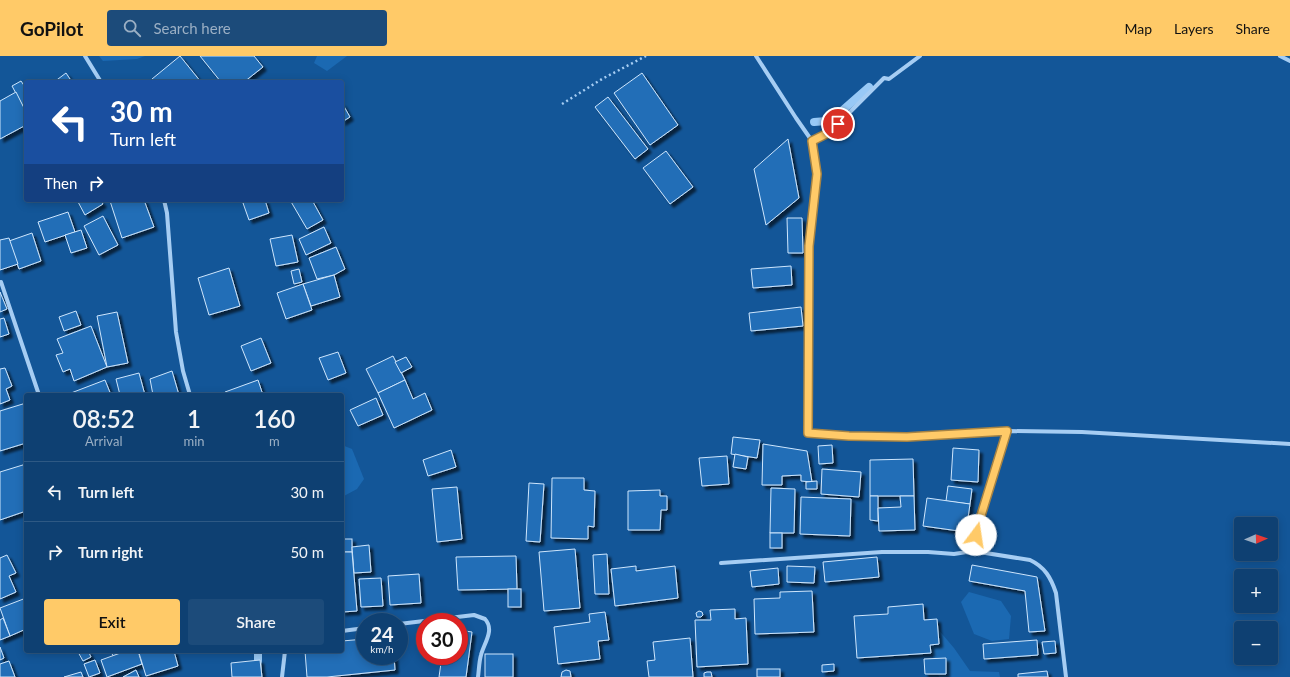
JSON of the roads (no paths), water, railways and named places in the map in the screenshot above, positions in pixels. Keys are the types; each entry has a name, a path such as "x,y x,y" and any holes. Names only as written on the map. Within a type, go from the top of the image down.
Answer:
{"street":[{"path":"85,56 100,80"},
{"path":"756,56 812,141 817,174 809,246 808,433 849,436 900,437 1007,431 1082,432 1290,444"},
{"path":"812,141 830,132 884,78 889,79 920,56"},
{"path":"1280,56 1290,61"},
{"path":"164,202 167,213 176,332 183,371 189,393"},
{"path":"1,282 38,393"},
{"path":"973,551 979,522 1007,431"},
{"path":"721,563 882,552 928,552 954,554 973,551 1030,560 1045,569 1052,581 1056,593 1066,677"},
{"path":"408,623 474,615 485,619 488,622 489,635 481,655 478,677"},
{"path":"344,631 356,629"},
{"path":"282,677 285,653"}],"waterway":[{"path":"814,122 827,121 836,116 869,87"},
{"path":"258,653 258,677"}]}
